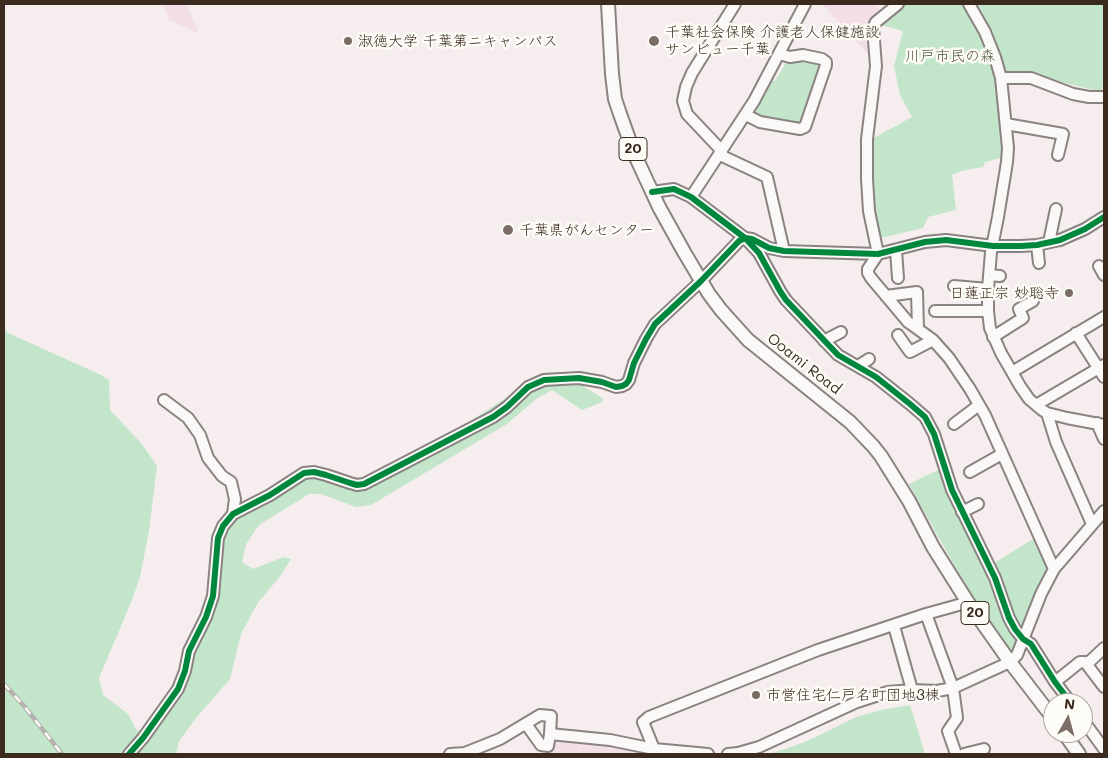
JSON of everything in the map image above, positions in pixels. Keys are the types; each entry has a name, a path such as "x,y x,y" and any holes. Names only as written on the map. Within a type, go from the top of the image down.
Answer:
{"main road":[{"name":"Ooami Road","path":"608,4 612,74 620,114 634,153 652,192 709,294 748,340 850,422 873,446 909,501 933,547 966,602 1043,705"},
{"path":"1071,743 1079,754"}],"street":[{"path":"735,4 692,73 686,87 683,102 687,114 721,153 768,177 784,251"},
{"path":"691,197 746,116 805,4"},
{"path":"898,4 876,22 873,32 876,66 867,139 867,179 868,211 878,254 868,269 868,273 908,322 933,340 949,358 979,405 1054,569"},
{"path":"969,4 985,32 1001,78 1008,148 992,246 994,276 988,289 990,328 1001,353 1029,399 1047,413 1101,424 1104,439"},
{"path":"746,116 760,122 800,130 805,127 826,62 822,59 803,55 790,57 779,54"},
{"path":"1001,78 1031,78 1073,94 1104,97"},
{"path":"1006,124 1063,134 1058,155"},
{"path":"652,192 674,189 691,197 745,238 759,253 786,300 838,355 876,377 925,417 934,434 952,490 995,578 1008,618 1015,629 1031,644 1063,693"},
{"path":"1049,242 1056,209"},
{"path":"129,754 143,738 178,689 185,671 189,652 206,617 213,596 218,538 226,523 233,514 270,495 304,473 314,472 357,485 364,484 493,417 507,407 528,387 544,380 579,378 602,382 616,387 626,384 634,363 655,324 701,281 739,241 745,238 749,238 769,248 784,251 878,254 925,242 946,240 992,246 1037,245 1070,236 1104,217"},
{"path":"1037,245 1039,263"},
{"path":"896,250 898,278"},
{"path":"954,286 988,289"},
{"path":"886,296 917,292 918,329"},
{"path":"993,337 1023,318 1019,309 1033,301"},
{"path":"934,311 988,311"},
{"path":"1012,372 1104,317"},
{"path":"824,341 841,332"},
{"path":"1036,405 1102,370 1076,333"},
{"path":"898,335 910,352 933,340"},
{"path":"858,366 870,359"},
{"path":"910,404 920,399"},
{"path":"164,400 188,418 200,435 208,458 222,476 231,482 235,499 233,514"},
{"path":"954,424 979,405"},
{"path":"1047,413 1056,442 1092,524"},
{"path":"970,472 1002,454"},
{"path":"962,512 978,504"},
{"path":"728,754 738,754 759,747 856,702 888,692 912,690 937,691 953,688 1010,662 1017,655 1041,594 1054,569 1104,511"},
{"path":"654,749 643,722 649,717 818,650 966,602"},
{"path":"926,614 953,688 957,718 948,731 956,754"},
{"path":"894,626 912,690"},
{"path":"1087,664 1104,648"},
{"path":"1055,682 1080,662 1085,662 1104,687"},
{"path":"450,754 465,753 500,739 540,715 551,716 548,746 541,745 526,724"},
{"path":"550,734 610,740 654,749 708,754"},
{"path":"1093,734 1104,749"},
{"path":"964,754 984,749"}],"shaded area":[{"path":"163,4 187,4 199,34 169,20"},
{"path":"822,4 875,4 883,13 874,21 874,61"},
{"path":"555,740 624,747 650,754 549,754"}],"green space":[{"name":"川戸市民の森","path":"903,4 1104,4 1102,92 1036,76 999,75 1004,157 985,162 983,167 961,171 952,175 956,210 928,217 923,228 877,239 871,205 872,139 912,117 900,95 894,66 903,31 878,24"},
{"path":"802,58 823,64 802,123 798,125 753,113 770,80 775,81 788,59"},
{"path":"4,329 8,333 109,380 110,410 141,443 157,466 149,531 140,577 99,678 103,695 128,714 137,731 158,723 185,684 193,655 217,598 223,526 310,477 334,483 372,484 534,380 561,373 603,398 602,402 582,410 552,390 536,399 507,424 371,505 356,507 321,494 309,494 259,525 246,544 242,562 253,569 284,557 291,559 281,575 257,604 241,634 230,679 179,741 176,754 4,754"},
{"path":"942,468 958,511 1020,643 1015,653 1011,654 975,602 909,484"},
{"path":"1033,539 1050,571 1023,633 1012,619 991,565"},
{"path":"910,705 925,754 770,754 805,742 856,717"}],"railway":[{"path":"4,684 62,754"}],"cycle path":[{"path":"652,192 674,189 691,197 745,238 759,253 786,300 838,355 876,377 925,417 934,434 952,490 995,578 1009,618 1023,639 1031,644 1063,693"},
{"path":"129,754 143,738 178,689 185,671 189,651 206,617 213,596 218,538 223,526 233,514 270,495 304,473 314,472 357,485 364,484 493,417 507,407 528,387 544,380 579,378 602,382 616,387 626,384 634,363 655,324 701,281 739,241 745,238 752,239 769,248 784,251 878,254 925,242 946,240 993,246 1021,246 1060,240 1085,229 1104,217"}],"place":[{"name":"淑徳大学 千葉第ニキャンパス","path":"348,41"},
{"name":"千葉社会保険 介護老人保健施設 サンビュー千葉","path":"654,41"},
{"name":"千葉県がんセンター","path":"508,230"},
{"name":"日蓮正宗 妙聡寺","path":"1069,293"},
{"name":"市営住宅仁戸名町団地3棟","path":"756,695"}]}
